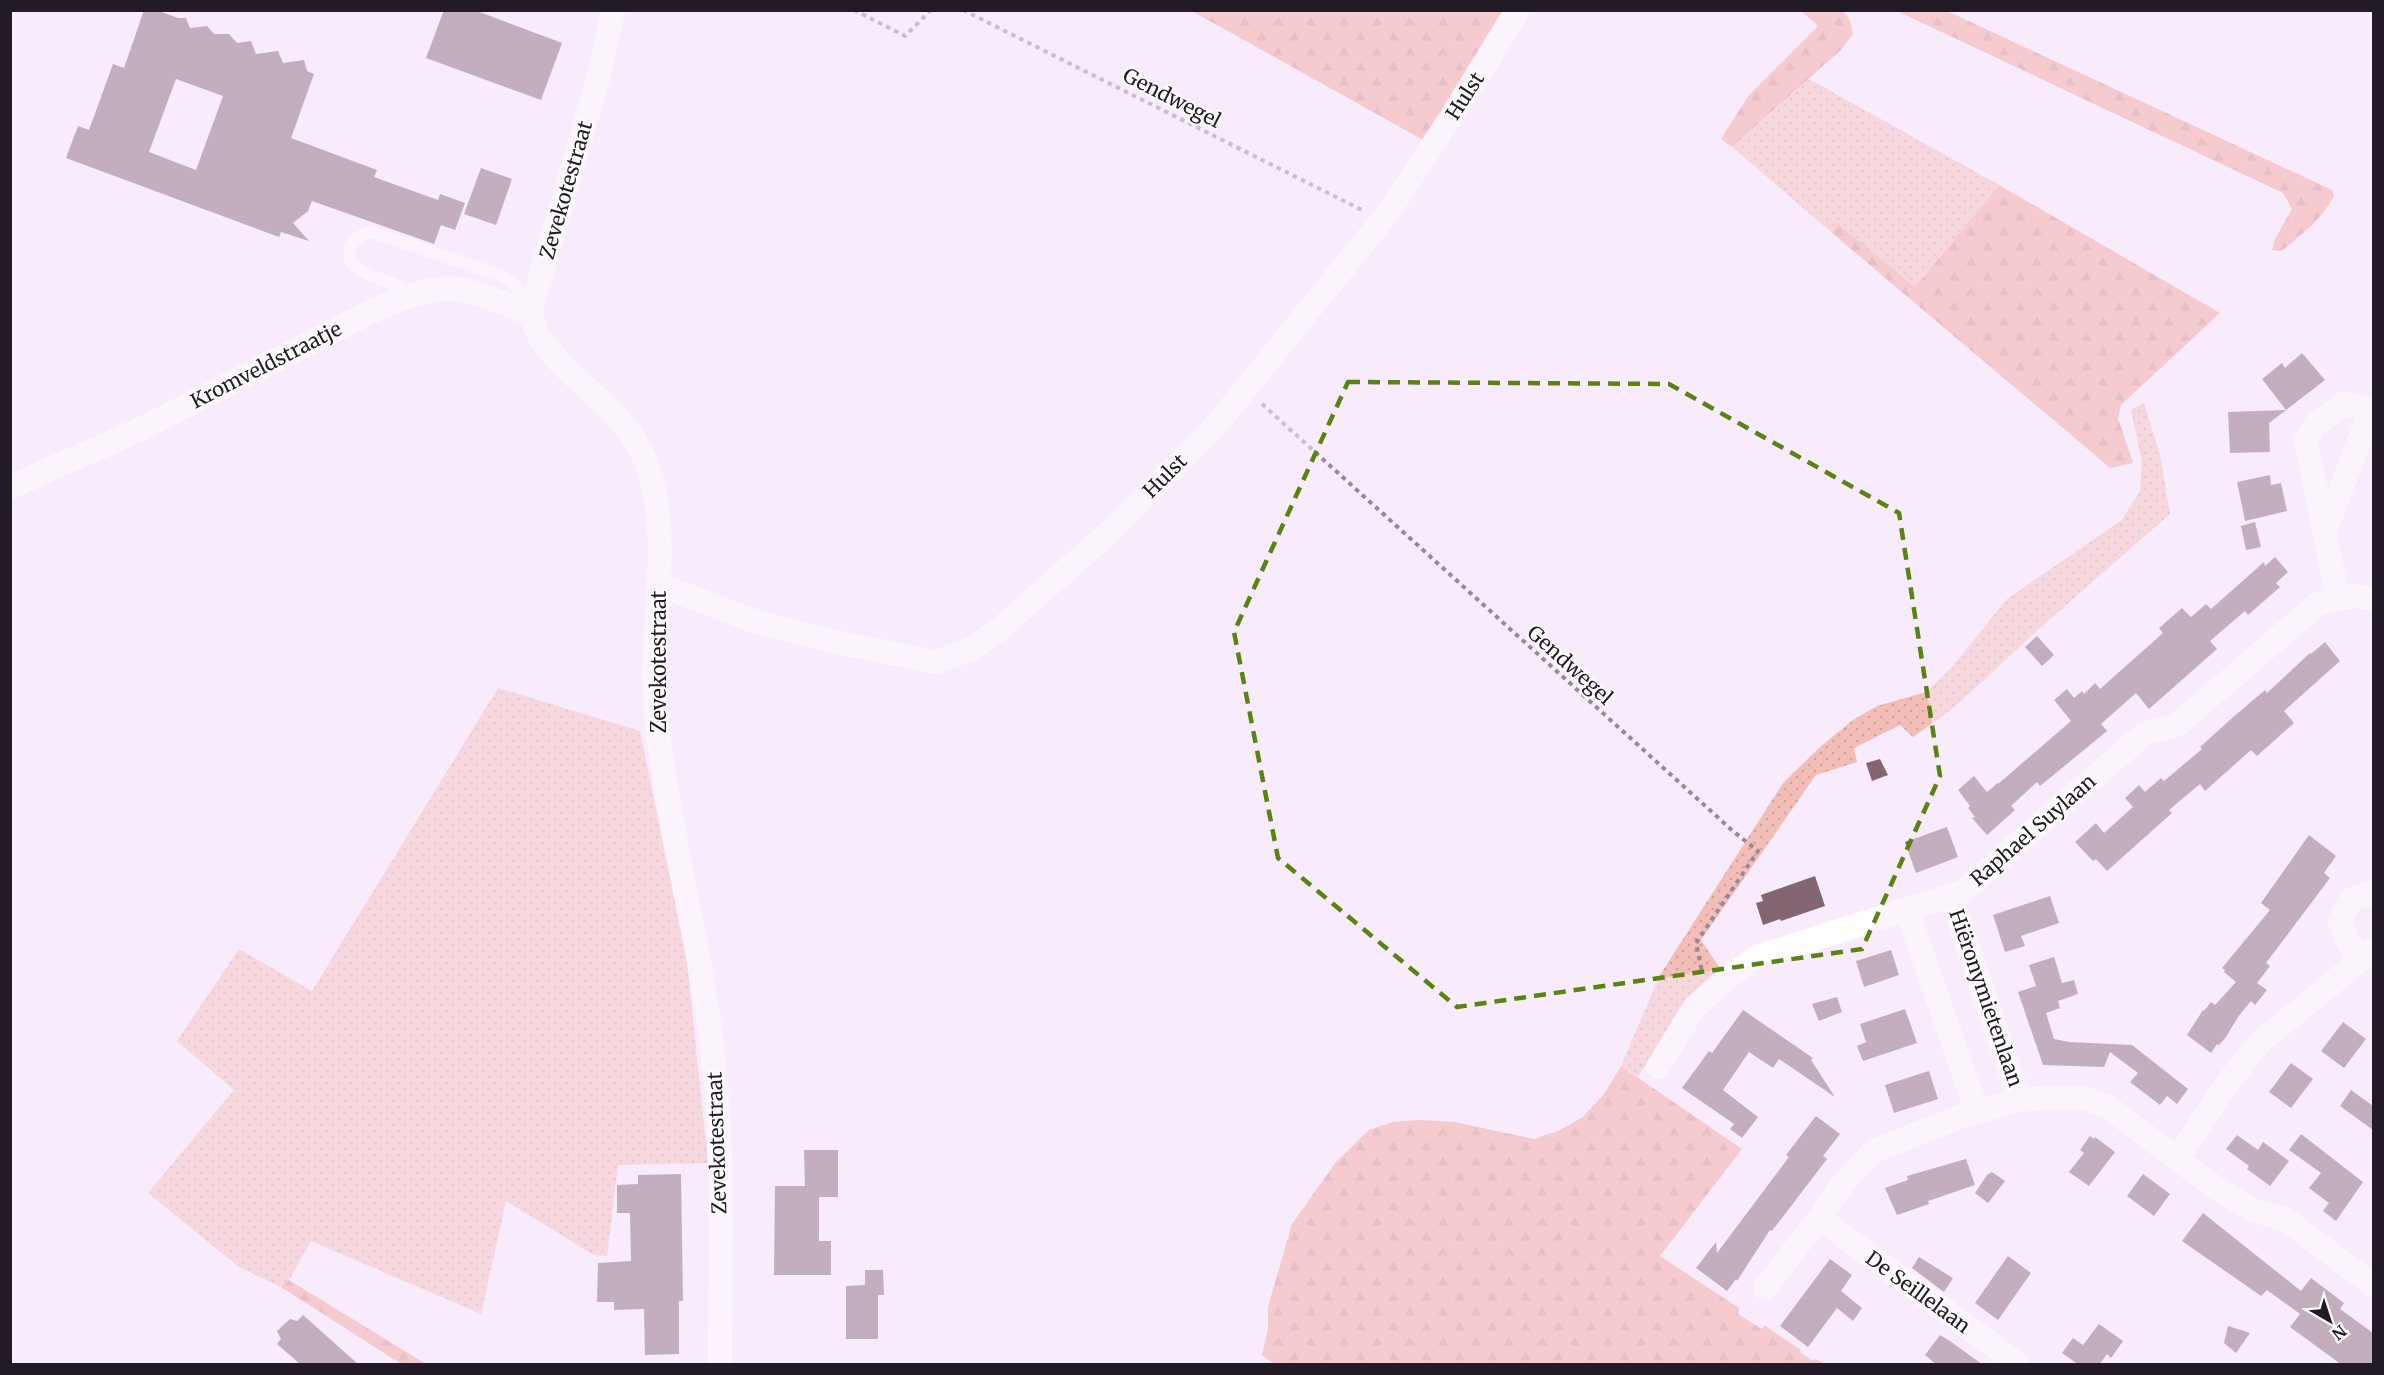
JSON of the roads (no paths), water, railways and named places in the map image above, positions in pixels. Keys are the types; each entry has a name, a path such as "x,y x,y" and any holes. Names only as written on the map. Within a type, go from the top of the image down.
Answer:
{"street":[{"name":"Zevekotestraat","path":"613,10 600,72 530,313 539,336 548,348 627,428 642,455 655,493 659,525 655,707 660,754 704,985 713,1059 718,1129 720,1365"},
{"name":"Hulst","path":"658,590 673,590 754,621 831,641 936,662 974,648 1011,619 1114,528 1212,430 1387,214 1479,75 1518,10"},
{"name":"Kromveldstraatje","path":"10,487 141,429 370,312 410,296 449,289 464,290 530,313"},
{"path":"2325,531 2371,410 2345,403 2316,424 2306,441 2338,599"},
{"name":"Raphael Suylaan","path":"1658,1067 1694,1008 1727,978 1760,956 1962,892 2144,734 2177,725 2319,603 2354,596 2373,599"},
{"path":"2177,1159 2229,1081 2259,1043 2368,953 2348,942 2340,921 2350,900 2370,892 2373,896"},
{"name":"Hiëronymietenlaan","path":"1951,896 2020,1100"},
{"path":"1907,910 1977,1112"},
{"path":"1765,1288 1844,1182 1874,1151 1977,1112 2020,1100 2085,1098 2108,1107 2216,1188 2253,1210 2286,1220 2373,1286"},
{"name":"De Seillelaan","path":"1819,1218 2018,1365"}],"lane":[{"path":"410,296 398,286 366,273 353,263 349,255 356,239 372,232 503,276 516,286 530,313"}]}
